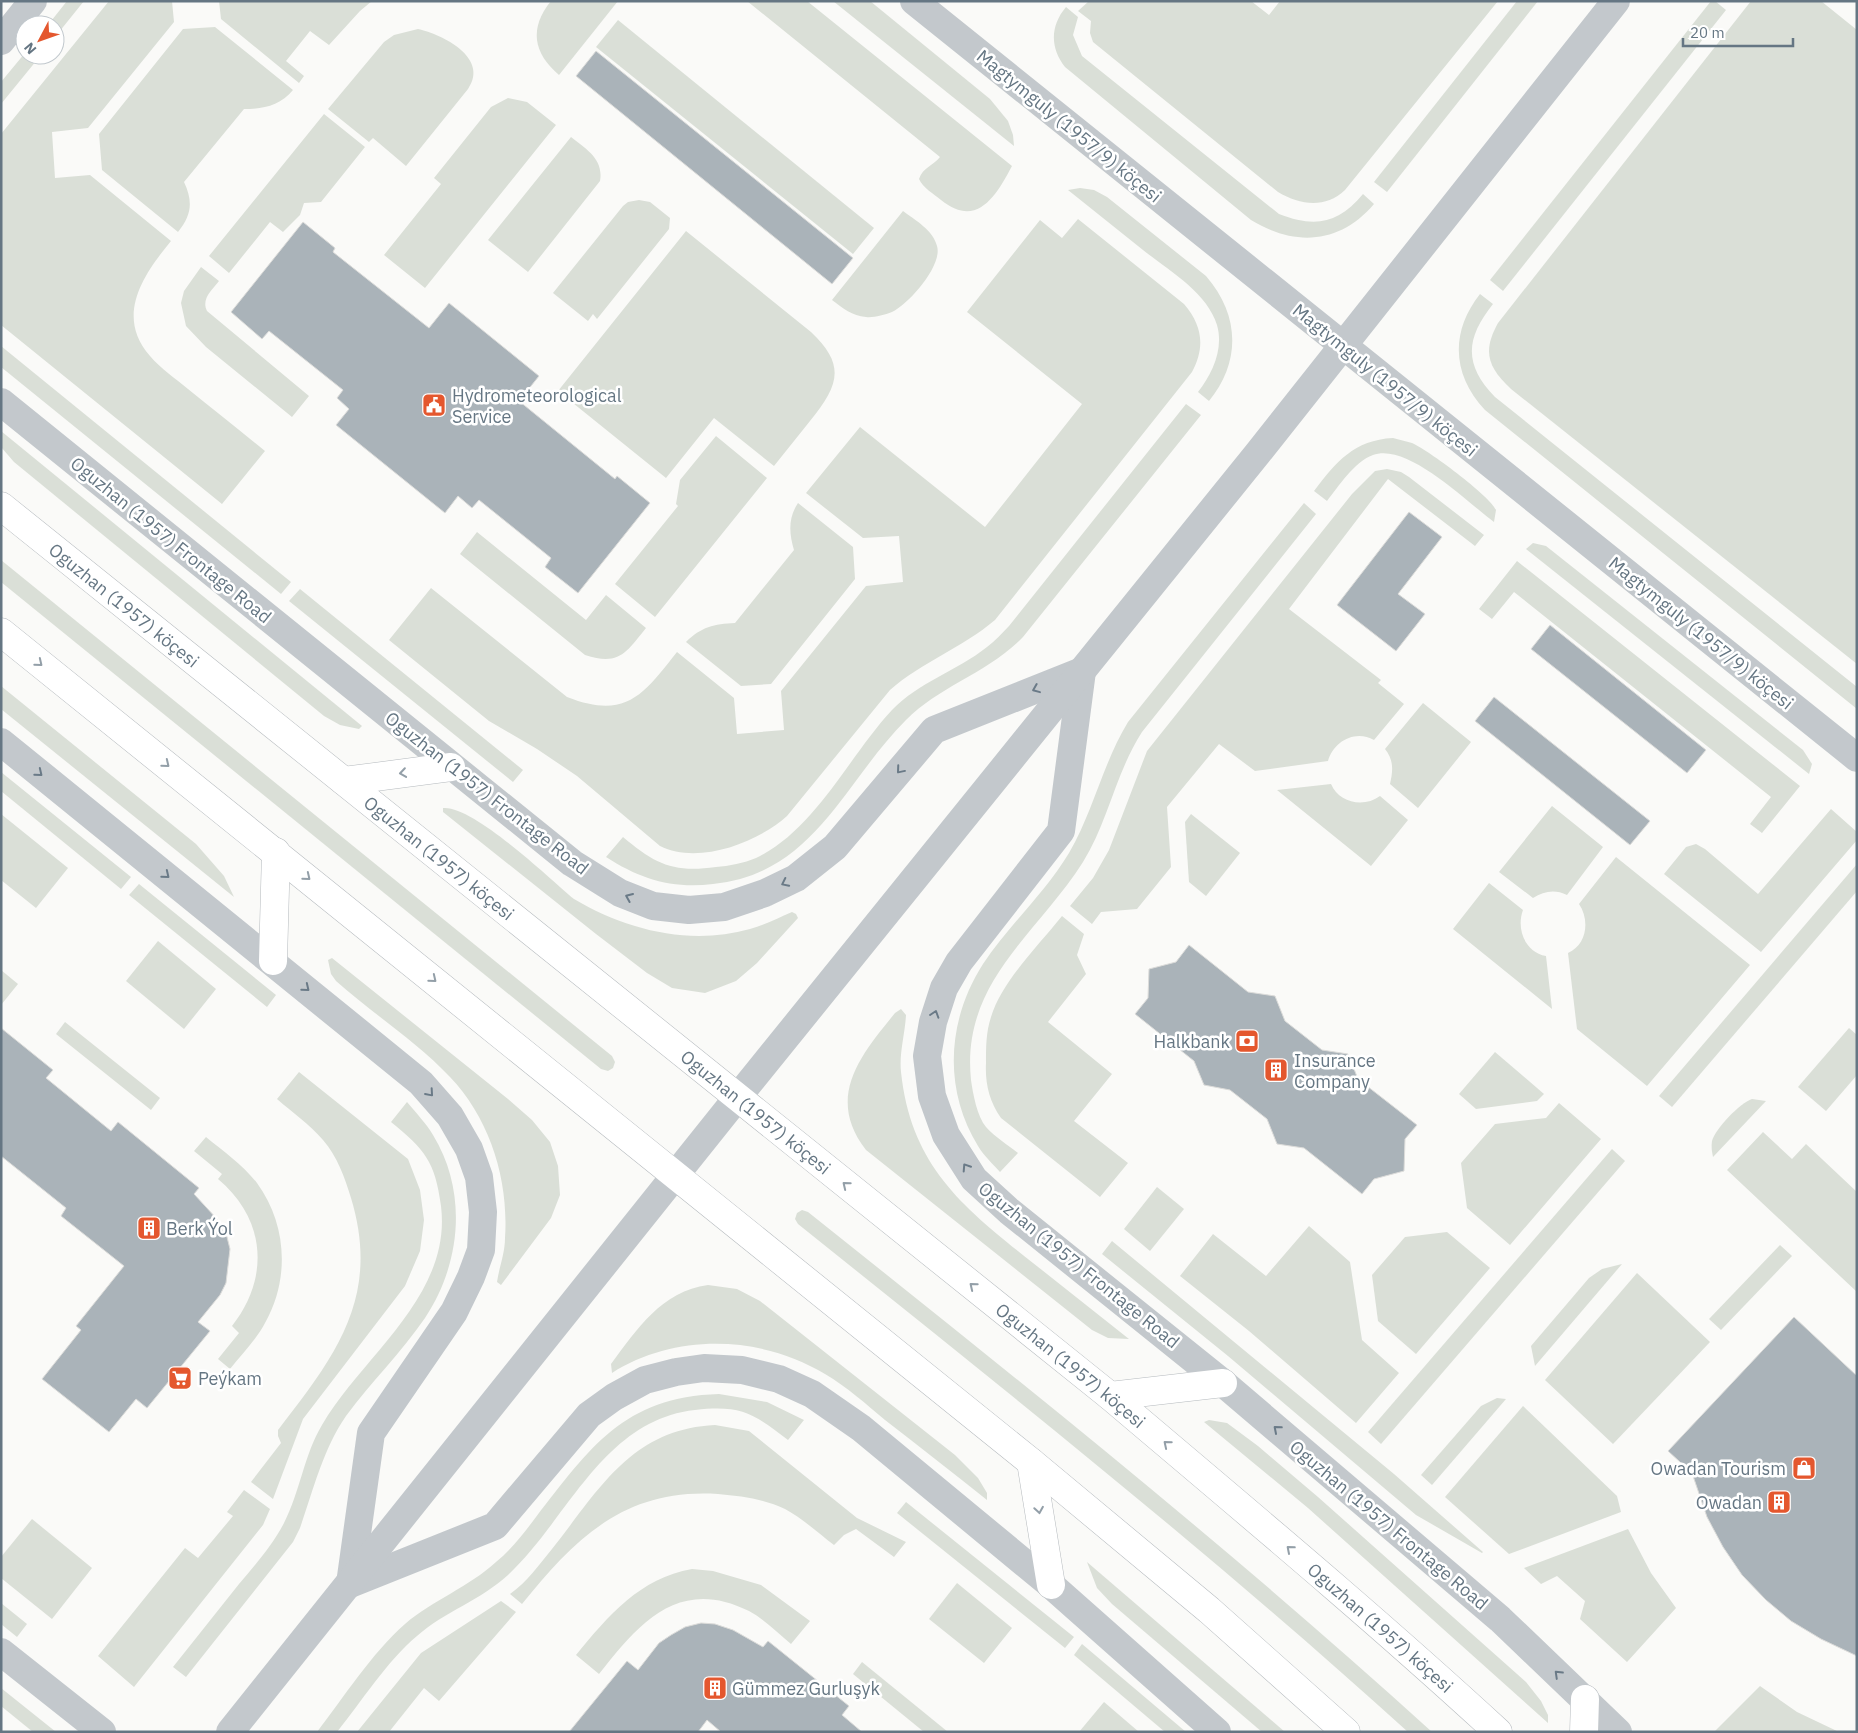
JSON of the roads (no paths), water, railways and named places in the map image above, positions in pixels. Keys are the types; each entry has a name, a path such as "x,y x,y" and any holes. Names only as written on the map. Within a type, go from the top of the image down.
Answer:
{"main road":[{"name":"Oguzhan (1957) köçesi","path":"1,506 1110,1396 1329,1582 1498,1732"},
{"path":"1,632 1031,1462 1209,1610 1346,1732"},
{"path":"344,781 451,767"},
{"path":"272,961 276,852"},
{"path":"1110,1396 1223,1383"},
{"path":"1031,1462 1051,1585"},
{"path":"1584,1732 1585,1700"}],"street":[{"path":"1,40 33,1"},
{"name":"Magtymguly (1957/9) köçesi","path":"914,1 1857,758"},
{"path":"230,1732 737,1098 1343,346 1616,1"},
{"name":"Oguzhan (1957) Frontage Road","path":"1,402 572,863 620,893 653,906 689,910 724,906 765,893 796,878 835,847 934,730 1082,671 1061,831 958,962 944,988 933,1022 927,1056 932,1096 946,1135 974,1179 1009,1212 1223,1383 1500,1619 1618,1732"},
{"path":"1,742 421,1083 450,1116 469,1149 479,1177 483,1212 481,1250 471,1277 454,1312 371,1433 350,1584"},
{"path":"350,1584 495,1526 590,1416 602,1406 645,1380 676,1372 704,1368 742,1370 779,1379 812,1394 861,1428 1051,1585 1217,1732"},
{"path":"1,1652 102,1732"}],"place":[{"name":"Hydrometeorological Service","path":"434,405"},
{"name":"Halkbank","path":"1247,1041"},
{"name":"Insurance Company","path":"1276,1070"},
{"name":"Berk Ýol","path":"149,1228"},
{"name":"Peýkam","path":"180,1378"},
{"name":"Owadan Tourism","path":"1804,1468"},
{"name":"Owadan","path":"1779,1502"},
{"name":"Gümmez Gurluşyk","path":"715,1688"}]}
